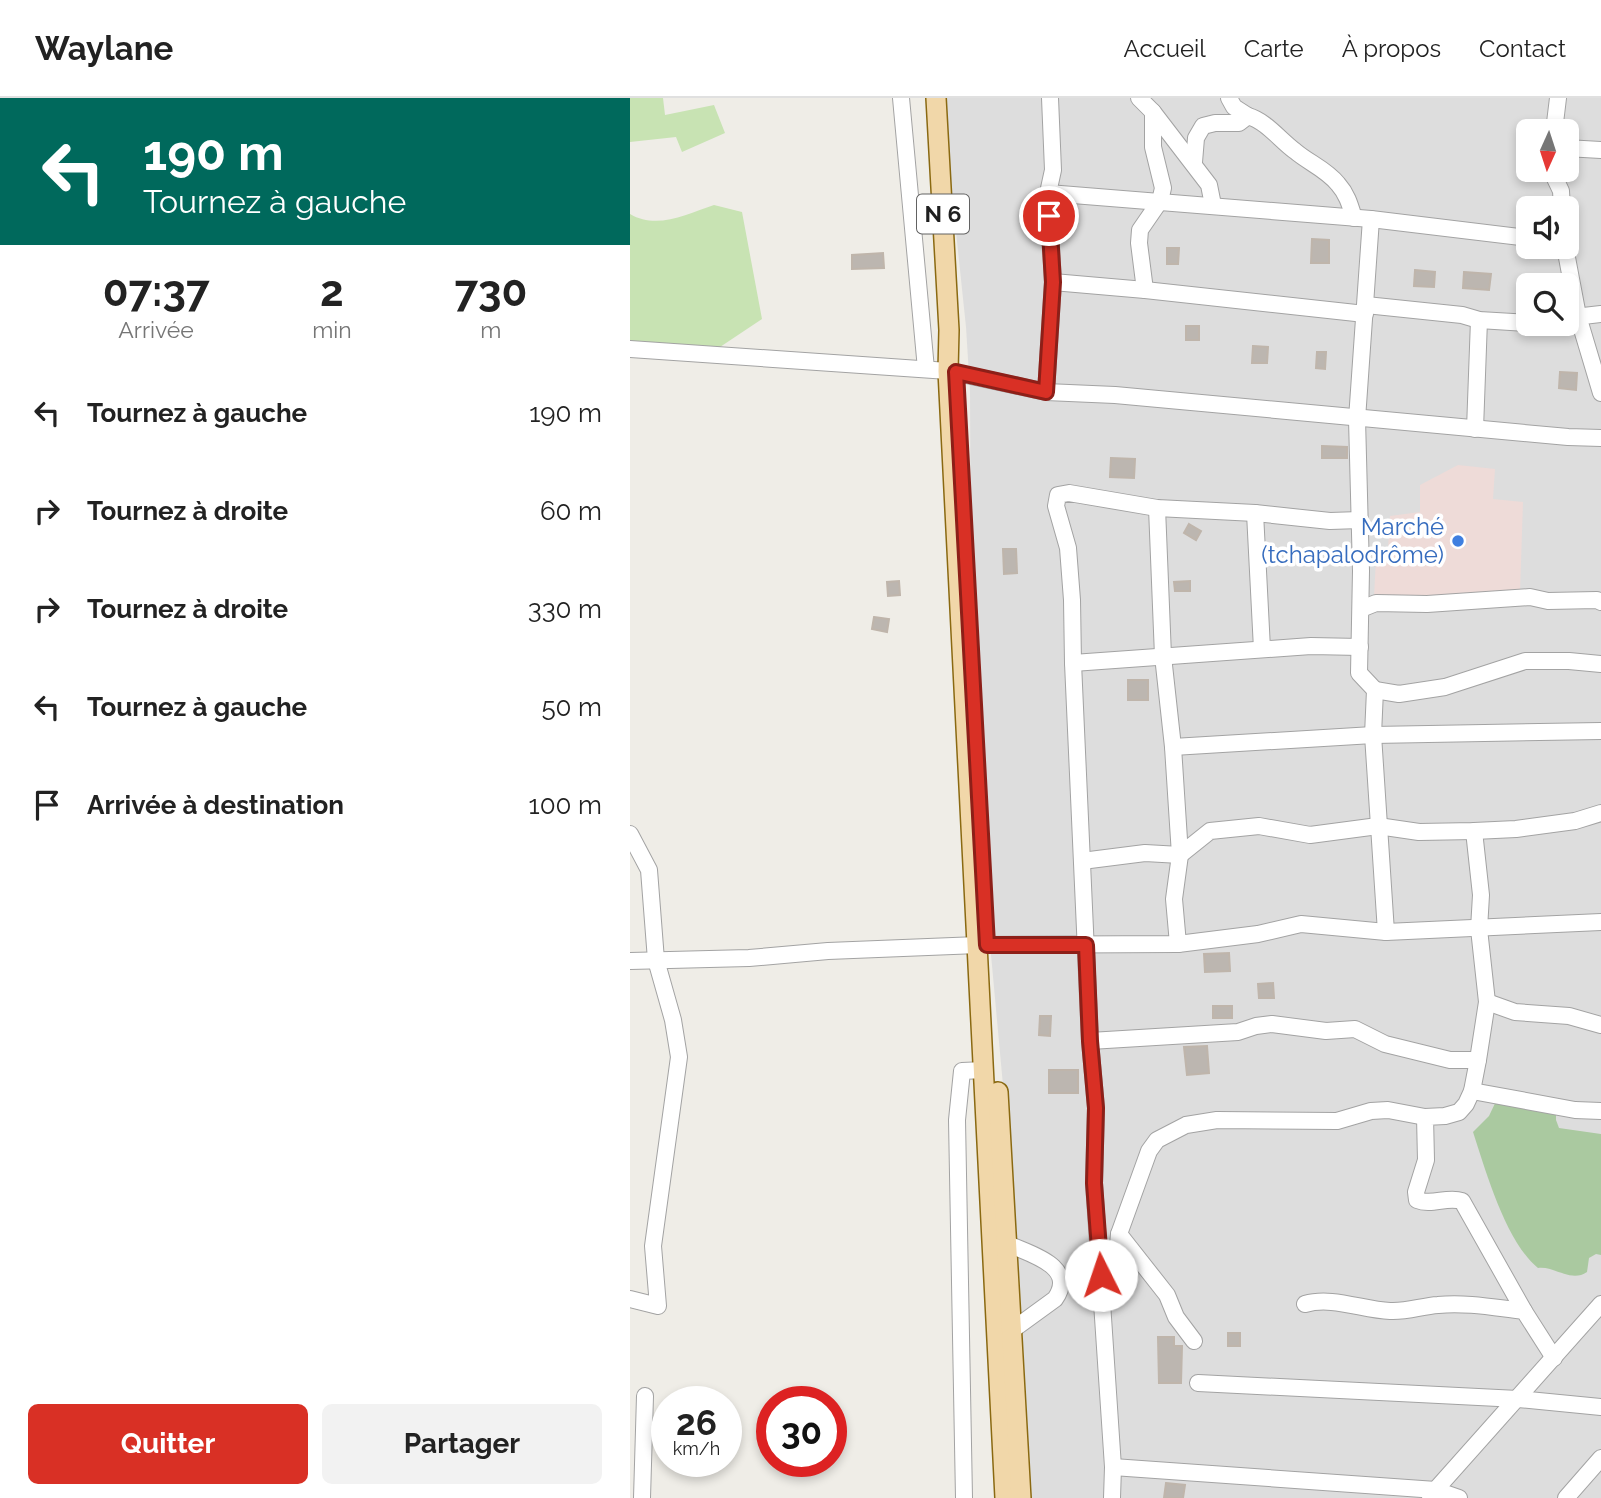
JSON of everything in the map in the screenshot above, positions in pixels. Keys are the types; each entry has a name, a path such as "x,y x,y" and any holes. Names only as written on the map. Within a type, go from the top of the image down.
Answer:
{"main road":[{"name":"N 6","path":"936,98 982,945 1007,1244 1021,1498"},
{"name":"N 6","path":"982,945 984,1070 1005,1498"}],"street":[{"path":"901,98 926,369"},
{"path":"1046,392 1053,282 1048,193 1053,170 1050,98"},
{"path":"1139,98 1153,111 1194,162 1209,185 1213,205"},
{"path":"1229,98 1234,107 1256,118 1298,154 1325,170 1348,198 1354,218"},
{"path":"1556,119 1559,98"},
{"path":"1145,290 1140,230 1160,201 1164,187 1153,147 1153,111"},
{"path":"1194,162 1196,138 1203,127 1215,123 1239,123 1248,116"},
{"path":"1579,149 1601,150"},
{"path":"1048,193 1371,219 1516,237"},
{"path":"1371,219 1357,419 1361,609 1359,673 1375,690 1399,694 1445,687 1525,660 1601,664"},
{"path":"1053,282 1365,310 1462,314 1479,320 1516,322"},
{"path":"1579,316 1601,314"},
{"path":"1475,429 1479,320"},
{"path":"1579,335 1601,393"},
{"path":"630,349 952,371 1046,392 1115,395 1357,419 1601,438"},
{"path":"1112,1498 1113,1467 1094,1183 1096,1108 1090,1041 1071,587 1068,548 1056,506 1058,495 1069,493 1157,508 1255,513 1329,521 1360,520"},
{"path":"1157,508 1163,656 1173,747 1180,855 1174,899 1178,944"},
{"path":"1255,513 1262,649"},
{"path":"1361,609 1376,603 1427,604 1530,597 1548,601 1601,602"},
{"path":"1073,663 1311,646 1360,647"},
{"path":"1375,690 1373,735 1377,827 1386,932"},
{"path":"1173,747 1373,735 1601,730"},
{"path":"1082,861 1146,853 1180,855 1210,831 1259,826 1310,835 1377,827 1419,832 1474,831 1575,821 1601,813"},
{"path":"1101,1275 1107,1273 1112,1265 1119,1234 1149,1151 1157,1140 1186,1125 1217,1119 1337,1121 1371,1111 1388,1110 1425,1117 1446,1116 1459,1112 1466,1104 1472,1091 1487,1002 1479,929 1481,895 1474,831"},
{"path":"630,834 649,870 656,960 673,1020 678,1057 653,1245 658,1306 630,1299"},
{"path":"630,961 749,958 828,951 982,945 1135,942 1178,944 1258,934 1301,924 1386,932 1601,922"},
{"path":"1487,1002 1516,1012 1569,1016 1601,1025"},
{"path":"1090,1041 1238,1032 1272,1024 1326,1031 1355,1029 1385,1044 1450,1060 1478,1059"},
{"path":"964,1498 957,1120 962,1071 984,1070"},
{"path":"1472,1091 1575,1111 1601,1111"},
{"path":"1425,1117 1426,1160 1416,1192 1417,1200 1424,1203 1454,1198 1462,1201 1524,1311 1554,1358"},
{"path":"1119,1234 1167,1295 1176,1317 1194,1341"},
{"path":"1007,1244 1053,1265 1059,1272 1058,1294 1055,1299 1011,1331"},
{"path":"1305,1304 1338,1303 1392,1311 1461,1304 1524,1311"},
{"path":"1432,1494 1601,1304"},
{"path":"1198,1383 1518,1399 1601,1407"},
{"path":"642,1498 637,1462 645,1396"},
{"path":"1566,1498 1601,1458"},
{"path":"1113,1467 1459,1498"}],"shaded area":[{"path":"942,98 1601,98 1601,1498 1032,1498 1017,1238 988,922 971,594 970,391 966,327"},
{"path":"1458,465 1495,469 1493,499 1523,502 1520,593 1374,597 1376,558 1388,548 1390,516 1420,512 1420,485"}],"green space":[{"path":"630,98 663,98 665,115 714,105 725,133 682,152 676,137 630,142"},
{"path":"714,205 742,212 762,319 714,351 630,342 630,214 640,219 661,221"},
{"path":"1498,1097 1556,1112 1559,1128 1601,1134 1601,1255 1596,1254 1589,1258 1587,1272 1581,1275 1538,1268 1516,1241 1498,1205 1473,1132 1489,1116"}],"building":[{"path":"1312,239 1329,240 1329,263 1311,263"},
{"path":"1167,248 1179,248 1178,264 1167,264"},
{"path":"883,253 884,268 852,269 852,255"},
{"path":"1415,270 1435,272 1434,287 1414,286"},
{"path":"1464,272 1491,274 1489,290 1463,288"},
{"path":"1186,326 1199,326 1199,340 1186,340"},
{"path":"1253,346 1268,347 1267,363 1252,363"},
{"path":"1317,352 1326,352 1325,369 1316,368"},
{"path":"1560,372 1577,373 1576,390 1559,388"},
{"path":"1322,446 1347,447 1347,458 1322,458"},
{"path":"1111,458 1135,459 1134,478 1110,477"},
{"path":"1189,524 1201,531 1196,540 1184,533"},
{"path":"1003,549 1016,549 1017,573 1004,574"},
{"path":"899,581 900,595 888,596 887,582"},
{"path":"1190,581 1190,591 1175,591 1174,582"},
{"path":"874,617 889,619 887,632 872,629"},
{"path":"1128,680 1148,680 1148,700 1128,700"},
{"path":"1229,953 1230,971 1205,972 1204,954"},
{"path":"1273,983 1274,998 1259,998 1258,984"},
{"path":"1213,1006 1232,1006 1232,1018 1213,1018"},
{"path":"1040,1016 1051,1016 1050,1036 1039,1035"},
{"path":"1207,1046 1209,1073 1187,1075 1184,1047"},
{"path":"1049,1070 1078,1070 1078,1093 1049,1093"},
{"path":"1228,1333 1240,1333 1240,1346 1228,1346"},
{"path":"1158,1337 1174,1337 1174,1346 1182,1346 1181,1383 1159,1383"},
{"path":"1166,1483 1185,1485 1183,1498 1164,1498"}],"place":[{"name":"Marché (tchapalodrôme)","path":"1458,541"}],"route":[{"path":"1049,216 1053,282 1046,392 956,372 987,945 1086,945 1096,1108 1094,1183 1101,1275"}]}
